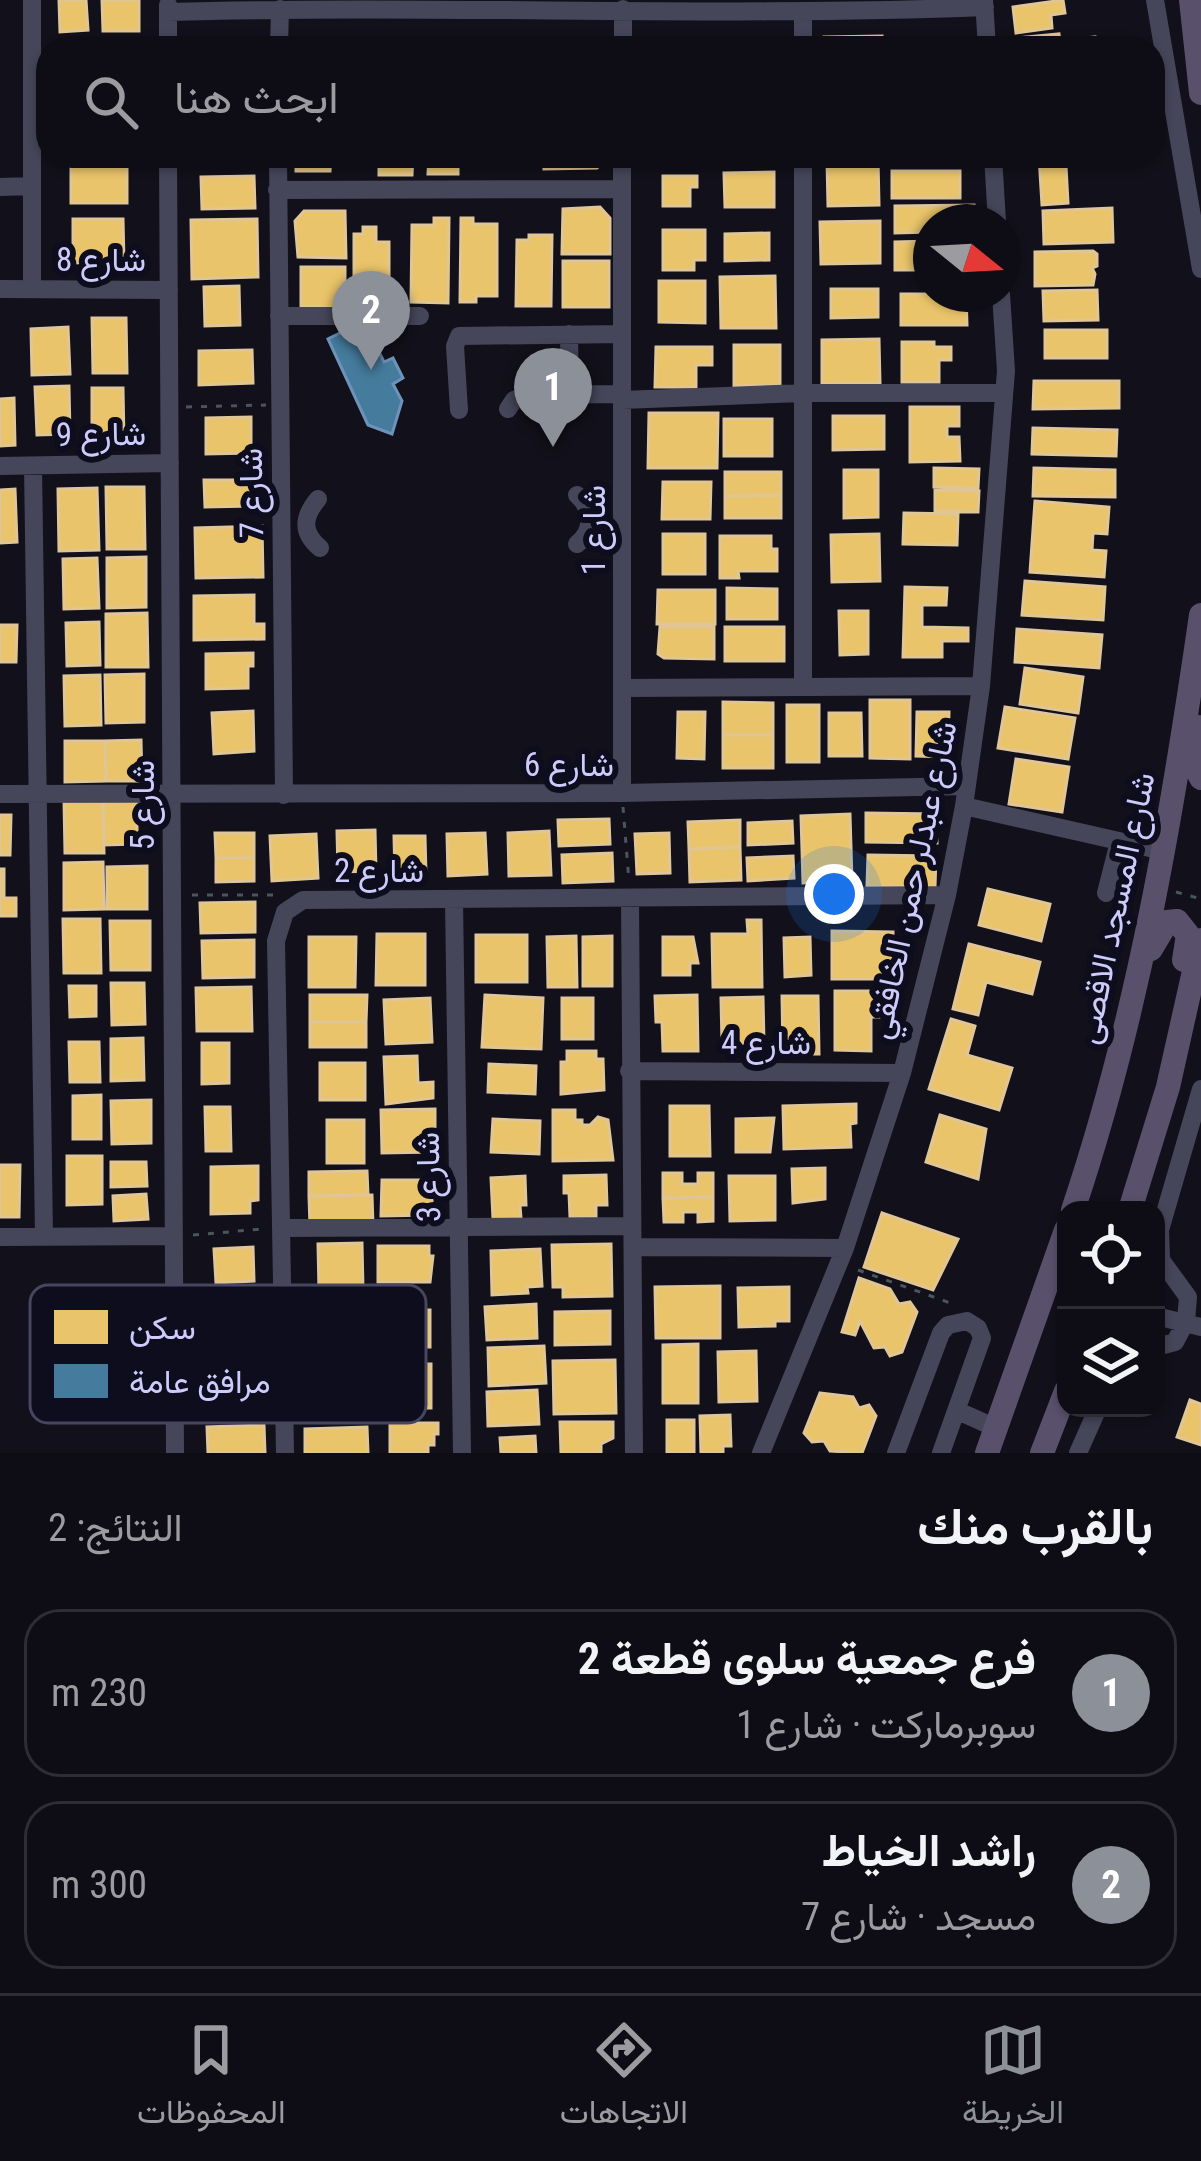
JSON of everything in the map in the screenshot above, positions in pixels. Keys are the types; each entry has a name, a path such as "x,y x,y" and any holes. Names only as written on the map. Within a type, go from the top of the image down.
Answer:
{"main road":[{"path":"1191,0 1201,93"},
{"name":"شارع المسجد الاقصى","path":"1076,1201 1138,981 1201,616"},
{"path":"1201,628 1197,770 1201,778"},
{"path":"1138,981 1159,931 1167,922 1177,921 1188,935 1172,1029 1168,1087"},
{"path":"1133,1201 1168,1087 1201,940"},
{"path":"986,1453 1057,1255"},
{"path":"1042,1453 1057,1414"}],"street":[{"name":"شارع 8","path":"32,0 32,289"},
{"path":"1154,0 1160,36"},
{"path":"168,6 803,14 984,4 986,36"},
{"path":"279,36 280,9"},
{"path":"623,9 623,36"},
{"path":"803,14 803,36"},
{"path":"1165,63 1201,269"},
{"name":"شارع 5","path":"169,168 174,1285"},
{"name":"شارع 7","path":"278,168 284,795"},
{"name":"شارع 1","path":"622,168 622,794"},
{"path":"803,168 803,687"},
{"path":"994,168 996,204"},
{"path":"0,187 32,186"},
{"path":"278,190 622,189"},
{"name":"شارع 8","path":"0,289 169,290"},
{"name":"شارع عبدلر حمن الخافقي","path":"761,1453 842,1255 902,1072 946,895 980,686 1004,393 1002,312"},
{"path":"279,316 420,316"},
{"path":"569,334 570,394"},
{"path":"459,410 455,346 459,336 622,334"},
{"path":"508,409 514,400 527,395 1004,393"},
{"name":"شارع 9","path":"0,466 170,463"},
{"name":"شارع 9","path":"34,466 44,1237"},
{"path":"622,494 577,495 589,509 590,524 577,544 623,543"},
{"path":"281,500 318,499 305,522 309,538 320,548 281,548"},
{"path":"623,688 980,686"},
{"name":"شارع 6","path":"0,794 965,796 1163,851"},
{"path":"1106,893 1119,842"},
{"name":"شارع 2","path":"282,1285 276,941 285,912 303,900 946,895"},
{"name":"شارع 3","path":"454,900 463,1453"},
{"path":"630,900 634,1453"},
{"name":"شارع 4","path":"629,1071 902,1072"},
{"path":"1193,1324 1188,1297 1161,1260 1160,1230 1201,1089"},
{"path":"281,1228 632,1226"},
{"path":"0,1237 174,1236"},
{"path":"633,1247 842,1255"},
{"path":"1165,1307 1193,1324"},
{"path":"896,1453 941,1333 948,1325 968,1321 982,1338 941,1453"},
{"path":"1165,1344 1193,1324"},
{"path":"958,1411 996,1428"},
{"path":"1078,1453 1094,1417"},
{"name":"شارع 5","path":"175,1423 175,1453"},
{"name":"شارع 2","path":"285,1423 286,1453"}],"path":[{"path":"170,407 280,404"},
{"path":"622,794 630,900"},
{"path":"1157,887 1201,899"},
{"path":"172,896 275,895 303,900"},
{"path":"174,1236 281,1228"},
{"path":"842,1255 962,1307"}],"building: سكن":[{"path":"59,0 86,0 88,30 60,32"},
{"path":"102,0 139,0 139,31 103,31"},
{"path":"1063,0 1065,13 1051,15 1052,28 1016,33 1013,7"},
{"path":"71,168 127,168 127,203 71,203"},
{"path":"296,168 330,168 330,171"},
{"path":"379,168 412,168 412,175 379,175"},
{"path":"428,168 458,168 458,174 428,174"},
{"path":"827,168 878,168 879,205 828,206"},
{"path":"1040,168 1066,168 1068,203 1042,205"},
{"path":"892,171 960,171 960,198 892,198"},
{"path":"774,172 774,207 725,207 724,173"},
{"path":"254,176 255,208 202,209 201,177"},
{"path":"663,176 697,176 697,187 690,187 690,206 663,206"},
{"path":"895,206 913,206 913,232 895,233"},
{"path":"600,207 610,218 610,254 562,254 563,209"},
{"path":"1112,208 1113,242 1044,244 1043,211"},
{"path":"304,211 345,211 346,258 298,257 295,221"},
{"path":"434,218 449,218 448,303 411,302 412,225 434,225"},
{"path":"461,218 473,218 473,224 497,224 497,296 460,302"},
{"path":"73,219 123,219 124,262 73,263"},
{"path":"257,219 258,277 192,279 191,220"},
{"path":"880,221 880,263 821,264 820,222"},
{"path":"363,227 376,227 376,242 389,242 389,290 376,290 376,304 357,304 354,294 354,234 363,234"},
{"path":"663,230 705,230 705,260 694,260 694,270 663,270"},
{"path":"769,233 769,260 725,261 725,234"},
{"path":"529,235 552,235 551,306 516,306 517,240 529,240"},
{"path":"895,242 913,242 913,270 895,270"},
{"path":"1093,251 1097,266 1092,268 1093,285 1035,286 1035,252"},
{"path":"563,261 609,261 609,307 563,307"},
{"path":"301,267 345,267 345,307 301,306"},
{"path":"775,276 776,328 721,328 720,277"},
{"path":"659,281 705,281 705,323 659,322"},
{"path":"239,286 240,325 205,326 204,287"},
{"path":"831,289 878,289 878,317 831,318"},
{"path":"1097,290 1098,320 1044,321 1043,291"},
{"path":"901,294 913,294 913,312 967,312 967,325 901,325"},
{"path":"92,318 126,318 127,373 93,373"},
{"path":"68,327 70,374 32,375 31,329"},
{"path":"1045,330 1107,330 1107,358 1045,358"},
{"path":"879,339 880,383 822,384 822,340"},
{"path":"902,342 951,347 951,360 939,360 939,382 902,382"},
{"path":"734,345 780,345 780,385 734,386"},
{"path":"656,347 712,347 712,365 696,365 696,387 655,387"},
{"path":"252,350 253,383 199,385 199,351"},
{"path":"1034,381 1119,381 1119,408 1033,409"},
{"path":"69,386 70,434 37,435 35,387"},
{"path":"92,388 123,388 124,441 92,441"},
{"path":"14,398 15,445 0,446 0,399"},
{"path":"910,407 959,407 959,426 947,426 947,437 959,437 960,461 910,462"},
{"path":"649,413 718,413 717,468 648,468"},
{"path":"833,416 884,416 884,449 833,450"},
{"path":"251,417 251,453 206,454 206,418"},
{"path":"724,419 772,419 772,456 724,456"},
{"path":"1033,428 1117,430 1116,456 1032,454"},
{"path":"934,468 979,469 978,488 934,487"},
{"path":"1034,468 1115,470 1115,497 1033,496"},
{"path":"844,470 878,470 878,517 844,518"},
{"path":"725,472 781,472 781,495 725,496"},
{"path":"204,480 252,480 253,506 205,507"},
{"path":"663,482 711,482 710,519 662,519"},
{"path":"106,487 144,487 145,549 107,549"},
{"path":"97,488 99,550 59,551 58,489"},
{"path":"15,489 17,542 0,543 0,490"},
{"path":"935,490 979,491 978,512 935,511"},
{"path":"781,495 781,518 725,518 725,496"},
{"path":"1035,501 1109,507 1107,534 1093,533 1092,550 1106,551 1104,577 1030,572"},
{"path":"904,513 958,514 957,545 903,544"},
{"path":"262,526 263,577 196,578 195,528"},
{"path":"663,534 705,534 705,574 663,574"},
{"path":"879,534 880,581 832,582 831,535"},
{"path":"720,536 771,536 771,549 777,549 777,571 738,571 739,578 720,578"},
{"path":"146,557 146,607 107,608 107,558"},
{"path":"97,558 99,608 64,609 63,559"},
{"path":"1025,581 1105,587 1103,620 1022,615"},
{"path":"905,587 947,588 946,605 922,605 922,627 968,628 968,641 942,641 942,657 903,657"},
{"path":"727,588 777,589 777,619 727,619"},
{"path":"658,590 715,590 715,624 657,624"},
{"path":"254,595 254,624 264,624 264,639 194,640 194,596"},
{"path":"839,611 868,611 868,654 840,655"},
{"path":"147,613 148,667 106,667 106,614"},
{"path":"99,622 100,665 67,666 66,623"},
{"path":"0,625 17,625 16,662 0,662"},
{"path":"660,627 714,627 714,659 664,658 658,654"},
{"path":"725,627 784,627 784,661 725,661"},
{"path":"1017,629 1102,635 1099,668 1015,662"},
{"path":"253,653 248,688 206,689 206,654"},
{"path":"1025,668 1083,677 1078,713 1020,704"},
{"path":"144,674 144,722 106,723 105,675"},
{"path":"100,675 101,725 65,726 64,676"},
{"path":"870,700 910,700 910,759 870,758"},
{"path":"723,702 773,703 773,735 723,735"},
{"path":"787,705 819,705 819,762 787,762"},
{"path":"1005,707 1075,718 1068,759 998,748"},
{"path":"253,711 254,751 214,754 212,713"},
{"path":"678,712 705,712 704,759 677,758"},
{"path":"917,712 949,712 948,757 916,756"},
{"path":"829,713 861,713 862,756 829,756"},
{"path":"723,735 773,735 773,768 723,768"},
{"path":"141,740 142,781 106,781 105,741"},
{"path":"65,741 105,741 106,781 65,782"},
{"path":"1016,759 1069,767 1062,812 1009,804"},
{"path":"137,799 137,844 104,845 103,800"},
{"path":"64,800 103,800 104,853 65,853"},
{"path":"866,813 937,814 937,843 866,842"},
{"path":"850,814 852,881 803,883 801,816"},
{"path":"0,815 11,815 10,855 0,855"},
{"path":"609,819 610,844 559,846 558,820"},
{"path":"740,820 740,847 689,849 688,822"},
{"path":"792,821 793,843 748,845 748,823"},
{"path":"375,830 376,871 338,872 337,831"},
{"path":"549,831 551,875 509,876 508,833"},
{"path":"215,833 254,833 254,858 216,858"},
{"path":"485,833 487,874 448,876 447,834"},
{"path":"669,833 670,873 637,874 635,834"},
{"path":"316,834 318,878 272,881 270,836"},
{"path":"394,836 425,836 426,875 395,876"},
{"path":"740,847 741,880 690,882 689,849"},
{"path":"612,853 613,881 563,883 562,855"},
{"path":"868,855 936,856 935,887 867,886"},
{"path":"793,856 794,878 748,881 747,858"},
{"path":"216,858 254,858 254,881 216,882"},
{"path":"103,862 104,909 64,910 64,863"},
{"path":"147,866 147,909 107,909 107,867"},
{"path":"0,869 4,869 4,898 16,898 16,916 0,916"},
{"path":"988,889 1050,904 1041,941 979,925"},
{"path":"255,902 255,932 201,933 200,903"},
{"path":"63,919 100,919 101,973 64,973"},
{"path":"747,920 761,920 762,987 713,987 712,934 748,934"},
{"path":"110,921 150,921 150,970 111,970"},
{"path":"832,931 893,932 893,979 832,979"},
{"path":"377,934 425,934 425,985 376,985"},
{"path":"476,935 527,935 527,982 476,982"},
{"path":"576,936 577,987 548,987 547,937"},
{"path":"612,936 612,986 583,986 583,937"},
{"path":"309,937 356,937 355,987 309,987"},
{"path":"663,937 693,937 698,963 690,963 690,975 663,975"},
{"path":"810,937 811,975 785,977 784,938"},
{"path":"254,940 254,977 203,978 202,941"},
{"path":"969,944 1040,962 1032,994 986,982 978,1015 953,1009"},
{"path":"111,983 144,983 145,1024 112,1025"},
{"path":"69,986 96,986 96,1016 70,1017"},
{"path":"251,987 252,1031 197,1031 196,988"},
{"path":"835,991 880,991 879,1017 871,1017 871,1051 835,1050"},
{"path":"310,995 367,995 366,1022 310,1022"},
{"path":"485,995 543,998 541,1049 482,1047"},
{"path":"697,995 698,1051 663,1051 655,996"},
{"path":"782,996 818,996 819,1054 783,1054"},
{"path":"763,997 764,1043 722,1043 721,998"},
{"path":"430,998 432,1042 386,1044 384,1000"},
{"path":"562,998 593,998 593,1039 562,1039"},
{"path":"951,1019 975,1026 967,1055 1012,1068 999,1110 929,1089"},
{"path":"310,1022 366,1022 366,1047 310,1047"},
{"path":"143,1038 144,1080 111,1081 111,1039"},
{"path":"69,1042 99,1042 100,1082 70,1082"},
{"path":"202,1043 229,1043 229,1083 202,1084"},
{"path":"567,1051 596,1051 596,1059 603,1059 604,1090 561,1094 561,1062 567,1062"},
{"path":"417,1056 418,1083 433,1082 433,1098 386,1104 384,1057"},
{"path":"320,1063 365,1063 365,1100 320,1100"},
{"path":"489,1064 536,1066 535,1094 488,1092"},
{"path":"101,1095 101,1139 73,1139 73,1096"},
{"path":"151,1100 151,1143 112,1144 111,1101"},
{"path":"856,1104 856,1123 850,1124 851,1147 784,1149 783,1106"},
{"path":"670,1106 709,1106 710,1156 670,1156"},
{"path":"205,1107 230,1107 231,1151 206,1151"},
{"path":"435,1109 435,1152 382,1153 381,1110"},
{"path":"553,1110 575,1110 575,1120 582,1120 582,1125 598,1117 608,1120 613,1160 553,1161"},
{"path":"940,1115 986,1129 978,1179 926,1162"},
{"path":"774,1118 770,1152 736,1152 736,1119"},
{"path":"493,1119 540,1121 539,1154 491,1152"},
{"path":"327,1120 364,1120 364,1163 327,1163"},
{"path":"67,1156 102,1156 102,1204 67,1205"},
{"path":"111,1162 146,1162 147,1186 111,1187"},
{"path":"0,1165 20,1165 19,1217 0,1217"},
{"path":"258,1166 258,1200 250,1201 250,1213 211,1214 211,1167"},
{"path":"825,1168 825,1199 793,1203 792,1169"},
{"path":"367,1171 368,1195 309,1196 309,1172"},
{"path":"663,1173 682,1173 682,1184 698,1184 698,1173 713,1173 713,1197 663,1198"},
{"path":"606,1175 607,1205 596,1205 596,1217 570,1217 564,1176"},
{"path":"525,1176 526,1205 520,1205 521,1218 493,1219 491,1178"},
{"path":"729,1176 775,1176 775,1220 730,1221"},
{"path":"382,1180 432,1180 432,1215 381,1216"},
{"path":"146,1194 148,1219 114,1221 113,1196"},
{"path":"372,1195 373,1225 310,1227 309,1196"},
{"path":"713,1197 713,1221 698,1222 698,1212 683,1212 683,1222 664,1222 663,1198"},
{"path":"882,1213 958,1239 933,1290 864,1267"},
{"path":"362,1243 363,1285 319,1285 318,1244"},
{"path":"611,1244 612,1296 563,1297 563,1287 553,1287 552,1245"},
{"path":"378,1246 429,1246 429,1256 433,1256 430,1282 378,1282"},
{"path":"253,1247 254,1281 216,1283 214,1249"},
{"path":"540,1249 542,1286 527,1287 528,1293 492,1295 491,1251"},
{"path":"859,1278 890,1289 899,1304 910,1302 917,1312 902,1352 890,1356 885,1347 874,1348 860,1321 855,1335 842,1332"},
{"path":"720,1286 720,1338 656,1338 655,1287"},
{"path":"789,1287 789,1321 739,1327 738,1288"},
{"path":"536,1304 537,1338 487,1340 485,1307"},
{"path":"426,1310 430,1310 430,1347 426,1347"},
{"path":"610,1311 610,1344 555,1345 555,1312"},
{"path":"698,1344 698,1403 663,1403 663,1345"},
{"path":"544,1346 546,1383 489,1386 488,1348"},
{"path":"756,1351 757,1401 719,1402 718,1352"},
{"path":"615,1360 616,1413 554,1414 553,1361"},
{"path":"426,1364 431,1364 431,1408 426,1408"},
{"path":"537,1390 539,1424 488,1426 487,1392"},
{"path":"820,1393 853,1397 859,1408 869,1405 876,1416 862,1453 830,1451 824,1441 812,1442 804,1433"},
{"path":"1190,1400 1201,1404 1201,1445 1177,1437"},
{"path":"730,1415 731,1446 723,1446 723,1453 701,1453 700,1416"},
{"path":"667,1420 694,1420 694,1453 667,1453"},
{"path":"560,1422 613,1422 613,1438 601,1444 601,1453 561,1453"},
{"path":"390,1423 438,1423 438,1434 434,1434 434,1445 428,1445 428,1453 390,1453"},
{"path":"264,1425 265,1453 208,1453 207,1427"},
{"path":"367,1427 368,1453 305,1453 305,1429"},
{"path":"535,1436 536,1453 501,1453 500,1438"}],"building: مرافق عامة":[{"path":"364,321 384,362 393,358 403,378 393,384 402,401 392,434 368,425 328,339"}],"place":[{"name":"راشد الخياط","path":"371,370"},
{"name":"فرع جمعية سلوى قطعة 2","path":"553,447"}]}
